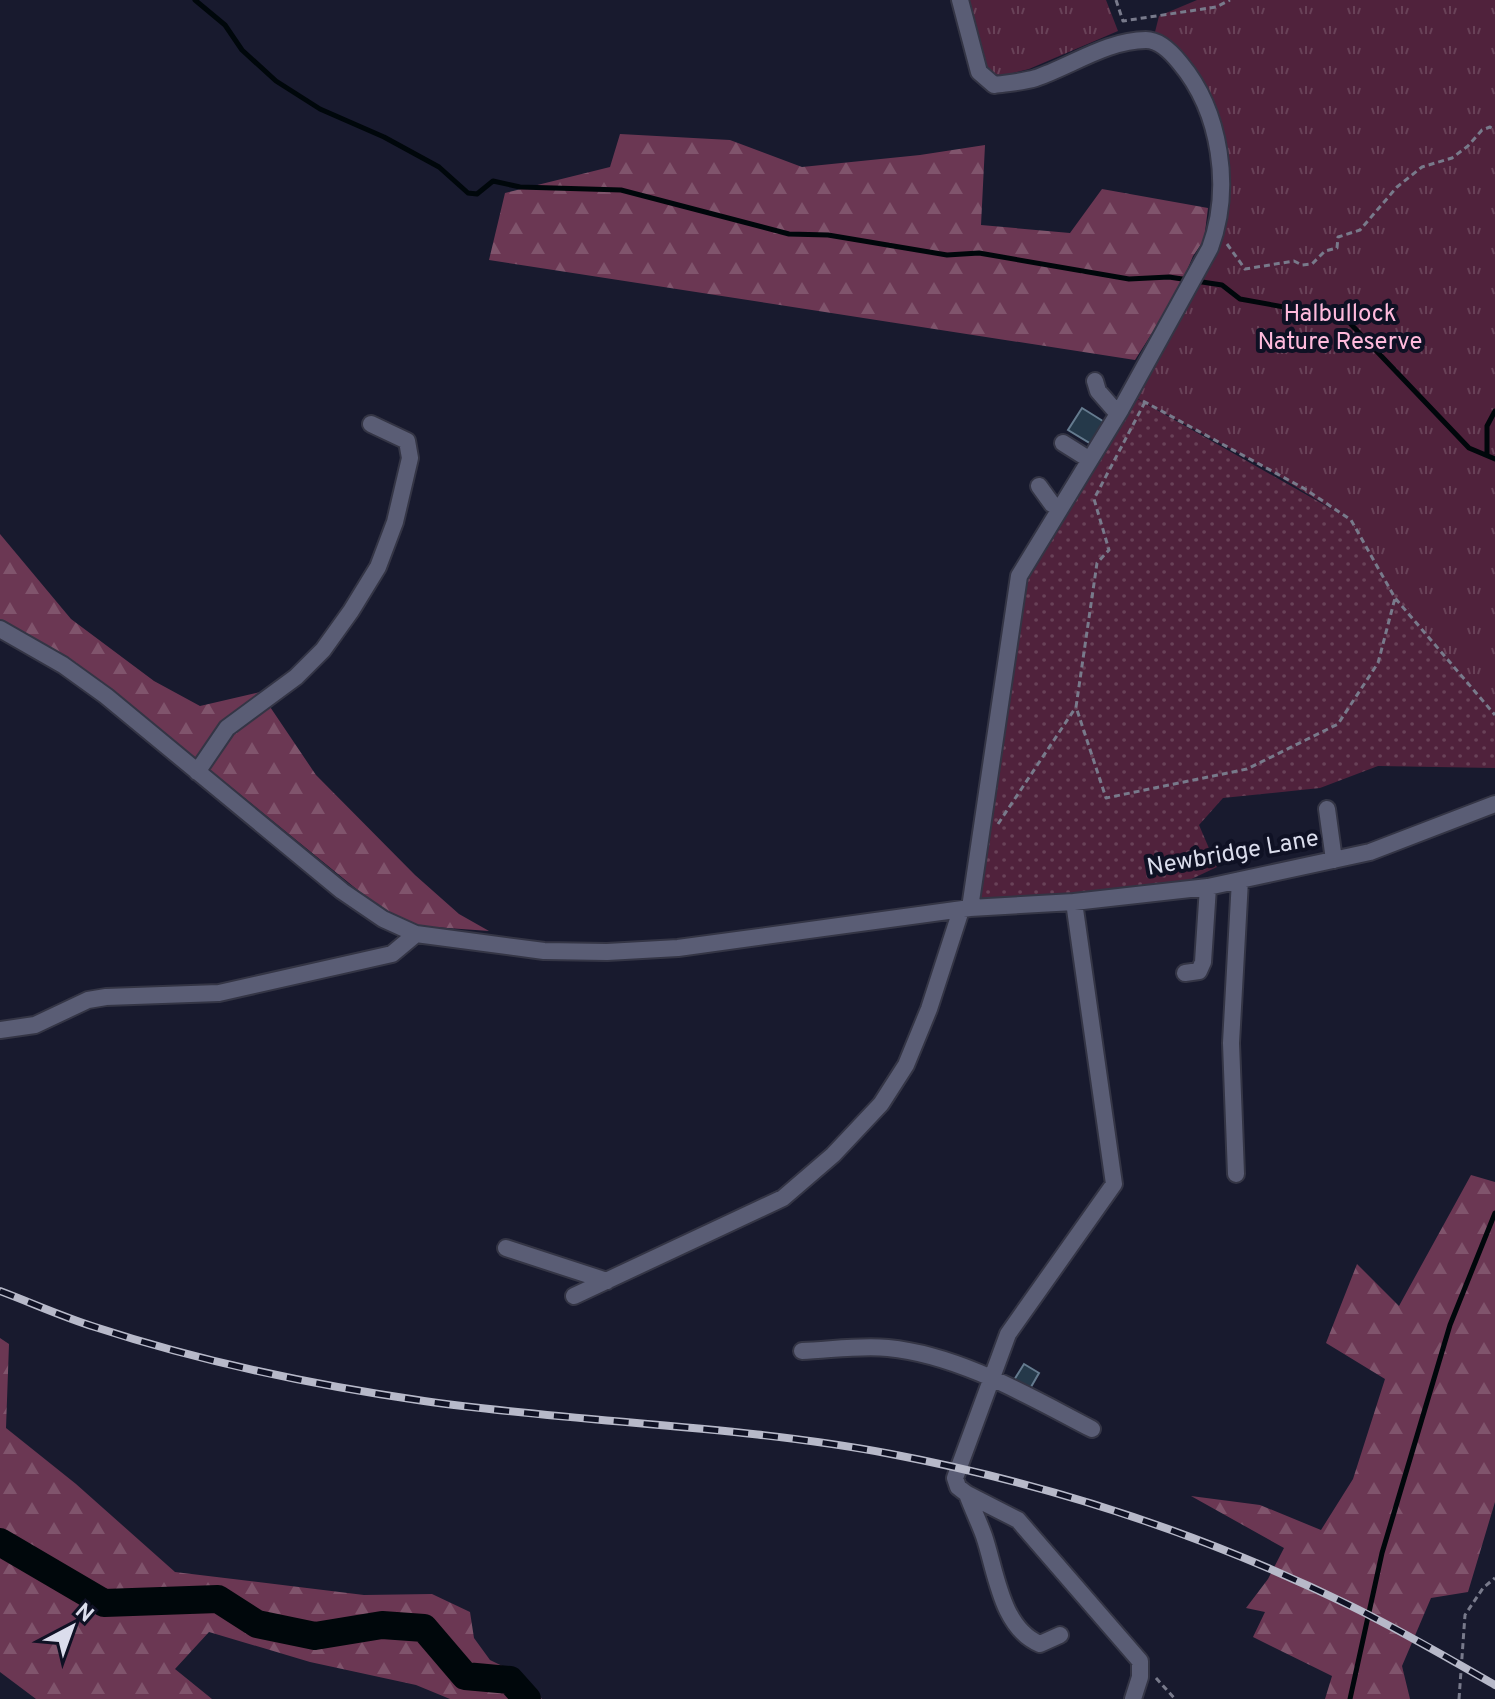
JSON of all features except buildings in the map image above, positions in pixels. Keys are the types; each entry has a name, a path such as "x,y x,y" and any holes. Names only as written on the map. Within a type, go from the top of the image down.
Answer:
{"street":[{"path":"574,1296 783,1198 823,1164 872,1114 906,1065 966,909 1019,576 1118,414 1215,235 1222,185 1213,121 1187,71 1171,51 1151,39 1129,40 1034,79 994,85 979,72 960,0"},
{"path":"1095,381 1098,391 1118,414"},
{"path":"197,772 227,728 296,677 323,650 378,567 395,522 410,458 407,441 371,424"},
{"path":"1063,443 1090,460"},
{"path":"1039,486 1052,504 1060,509"},
{"name":"Newbridge Lane","path":"0,629 63,665 342,891 383,919 416,934 544,951 607,952 757,939 966,909 1074,902 1208,887 1370,852 1495,804"},
{"path":"1327,809 1334,860"},
{"path":"1236,1174 1231,1043 1240,880"},
{"path":"1185,973 1199,971 1203,962 1208,887"},
{"path":"1074,902 1114,1184 1008,1334 955,1478 958,1487 967,1494 1018,1520 1140,1661 1140,1677 1133,1699"},
{"path":"0,1030 35,1025 88,1000 219,993 392,954 416,934"},
{"path":"506,1248 607,1281"},
{"path":"802,1351 888,1348 927,1356 993,1378 1092,1429"},
{"path":"967,1494 984,1536 1004,1603 1014,1621 1029,1640 1040,1644 1060,1635"}],"path":[{"path":"1116,0 1123,21 1216,7 1230,0"},
{"path":"1223,240 1245,269 1294,261 1302,265 1312,264 1325,251 1337,248 1338,237 1360,230 1397,187 1422,167 1452,158 1482,130 1490,127 1495,130"},
{"path":"1129,394 1305,489 1351,520 1395,598 1495,715"},
{"path":"994,831 1076,707 1097,563 1109,550 1094,499 1145,402"},
{"path":"1076,707 1106,798 1247,769 1338,724 1378,663 1395,598"},
{"path":"1459,1699 1465,1615 1483,1588 1495,1578"},
{"path":"1140,1661 1175,1699"}],"green space":[{"path":"968,0 1106,0 1118,31 1029,69 997,77 986,68"},
{"name":"Halbullock Nature Reserve","path":"1197,0 1495,0 1495,714 1434,644 1377,566 1350,520 1264,467 1129,394 1215,235 1213,121 1154,36 1159,16"},
{"path":"620,134 730,140 802,167 985,145 981,225 1070,233 1102,189 1208,208 1204,240 1193,256 1178,292 1135,360 489,260 505,193 610,167"},
{"path":"1134,397 1351,520 1434,644 1495,714 1495,768 1378,766 1320,788 1223,798 1199,825 1217,867 1164,892 970,908 1019,576"},
{"path":"0,534 71,619 154,681 200,706 260,692 316,775 415,875 459,914 489,931 420,926 381,909 108,687 62,654 0,620"},
{"path":"1471,1175 1495,1182 1495,1502 1468,1592 1431,1598 1402,1666 1410,1699 1325,1699 1332,1676 1253,1637 1265,1612 1246,1608 1268,1579 1284,1548 1191,1496 1260,1505 1321,1530 1353,1479 1385,1379 1326,1343 1357,1264 1399,1306"},
{"path":"0,1338 9,1344 6,1428 76,1484 175,1572 364,1595 432,1594 470,1612 474,1638 490,1660 519,1674 542,1699 450,1699 416,1685 310,1662 209,1632 175,1669 212,1699 36,1699 0,1672"}],"waterway":[{"path":"195,0 225,25 242,50 276,81 320,109 384,137 439,167 468,193 477,194 493,181 520,187 621,190 789,234 828,235 947,255 979,253 1129,279 1169,277 1222,285 1240,299 1345,318 1469,448 1495,459"},
{"path":"1487,454 1487,426 1495,411"},
{"path":"1350,1699 1382,1553 1450,1325 1495,1213"},
{"path":"0,1542 104,1603 218,1599 257,1624 315,1636 382,1625 424,1628 465,1676 510,1680 527,1699"}],"railway":[{"path":"0,1291 135,1340 217,1362 341,1388 482,1408 833,1444 1009,1480 1126,1515 1296,1580 1424,1644 1495,1685"}]}
